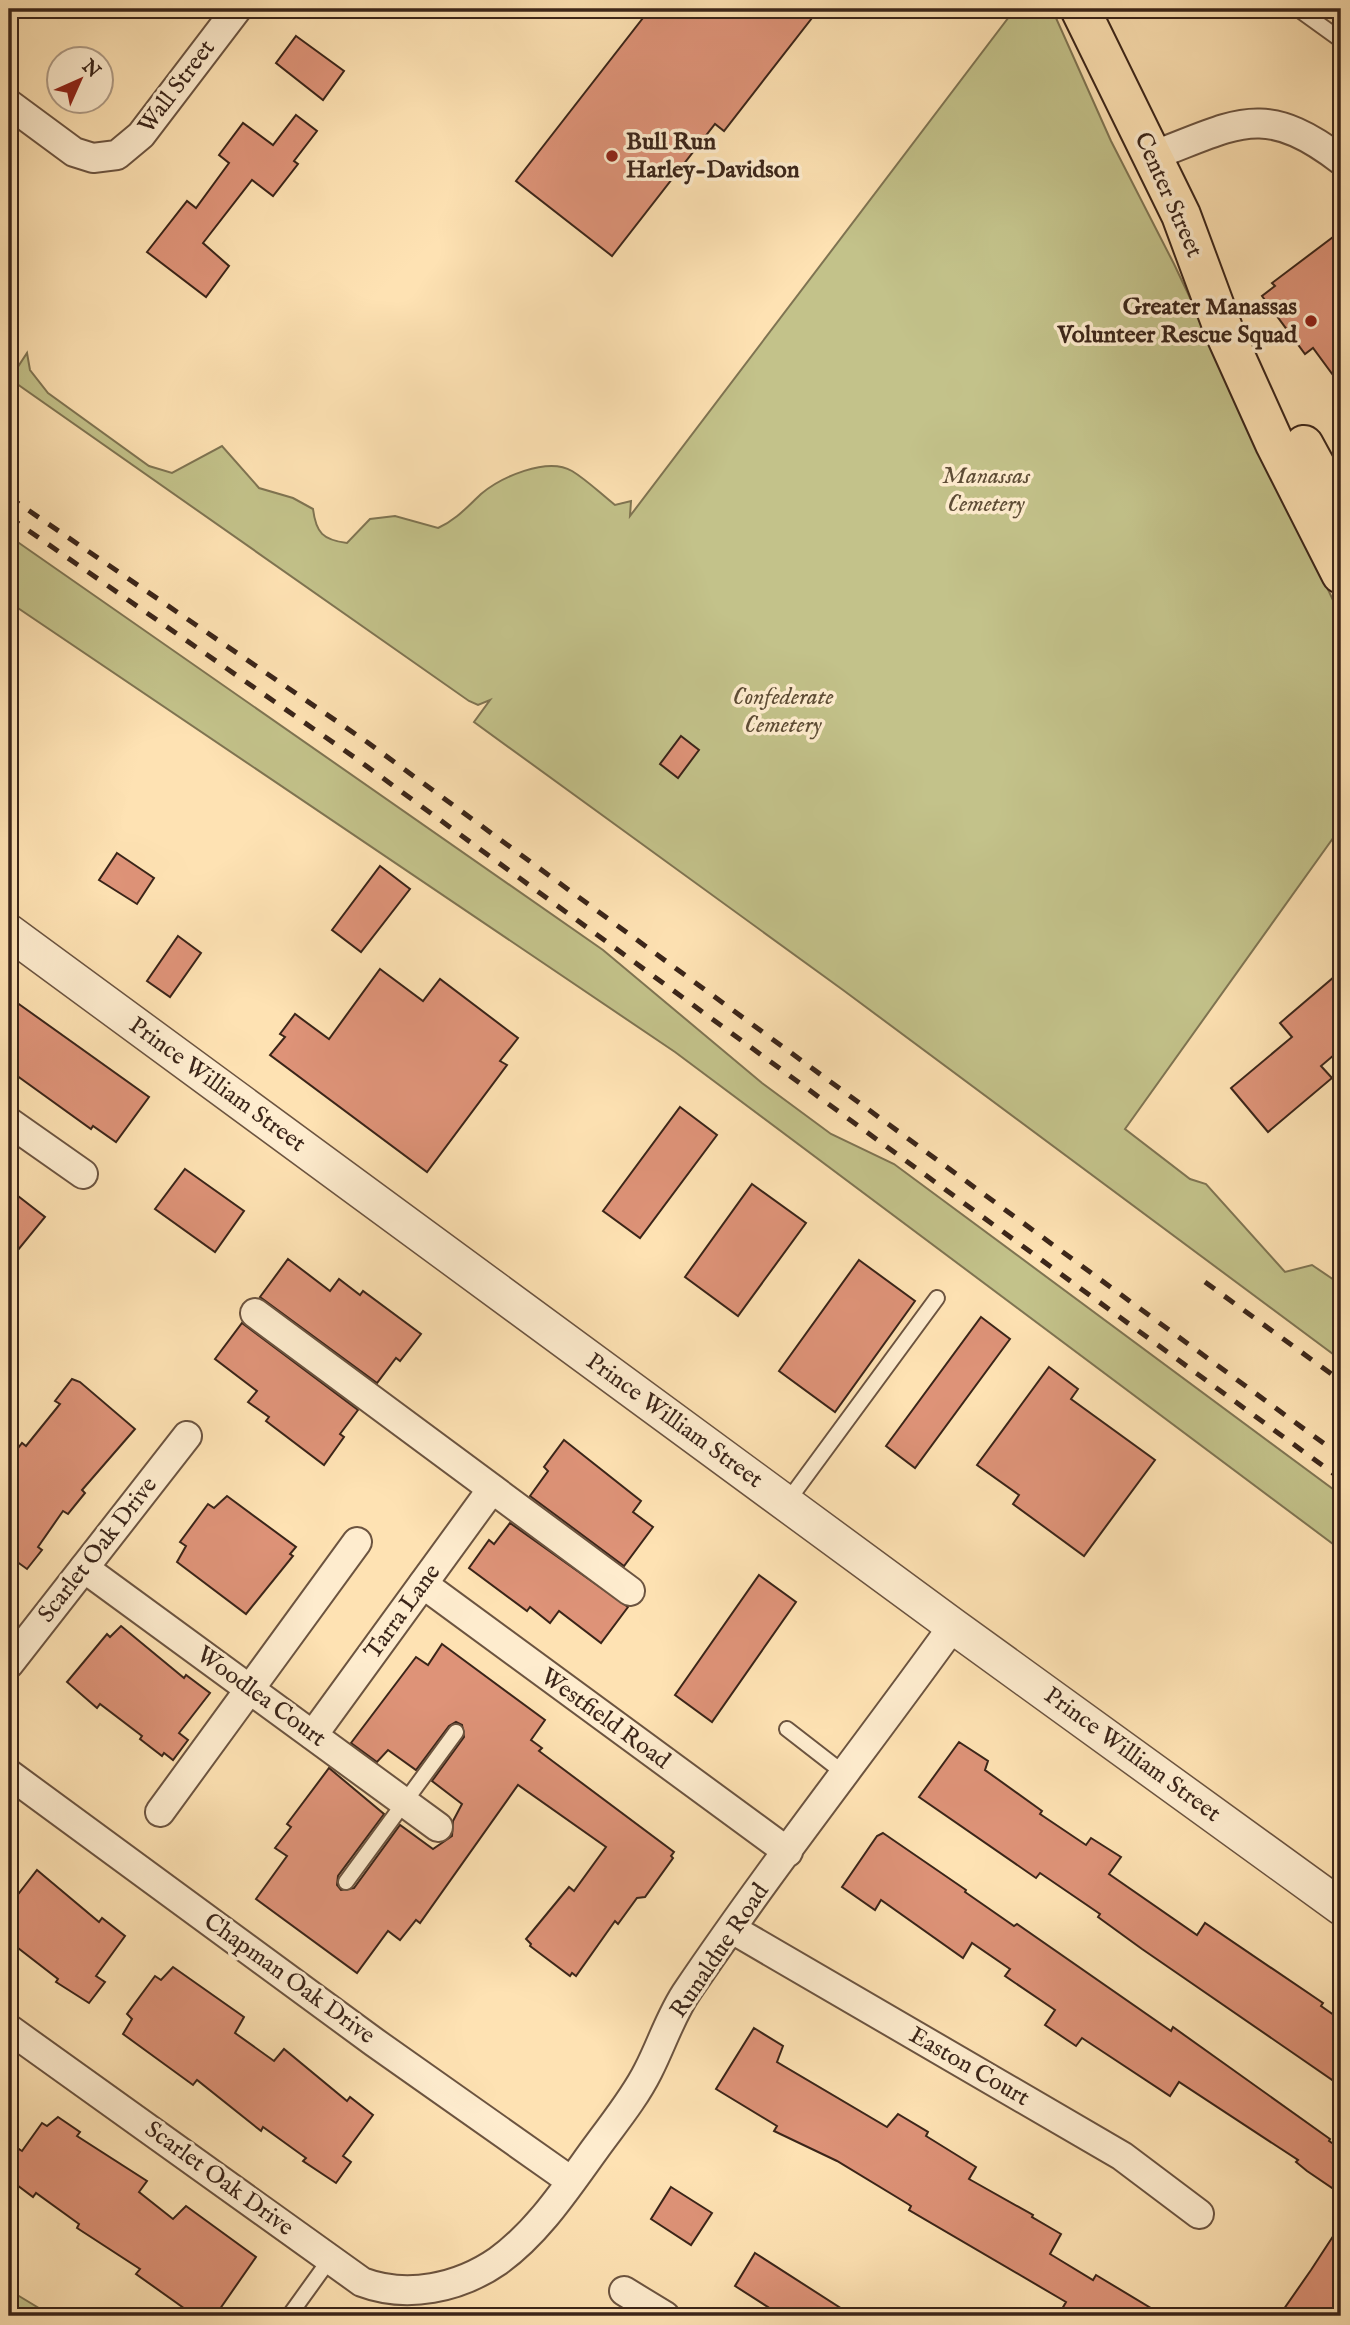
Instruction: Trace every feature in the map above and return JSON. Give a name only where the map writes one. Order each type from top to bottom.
[{"type":"highway","name":"Center Street","points":[[1080,9],[1181,215],[1224,331],[1264,419],[1341,574]]},
{"type":"highway","points":[[1181,215],[1341,513]]},
{"type":"street","name":"Wall Street","points":[[9,104],[74,152],[93,158],[110,157],[125,151],[141,135],[237,9]]},
{"type":"street","points":[[1153,156],[1231,127],[1266,122],[1283,125],[1304,135],[1341,160]]},
{"type":"street","name":"Prince William Street","points":[[9,932],[953,1626],[1341,1906]]},
{"type":"street","points":[[9,1122],[83,1174]]},
{"type":"street","points":[[255,1313],[630,1591]]},
{"type":"street","name":"Scarlet Oak Drive","points":[[9,1664],[187,1436]]},
{"type":"street","name":"Tarra Lane","points":[[313,1735],[492,1489]]},
{"type":"street","points":[[160,1812],[357,1542]]},
{"type":"street","name":"Woodlea Court","points":[[84,1568],[438,1827]]},
{"type":"street","name":"Westfield Road","points":[[423,1584],[788,1852]]},
{"type":"street","name":"Runaldue Road","points":[[444,2285],[476,2274],[497,2261],[528,2234],[571,2181],[629,2103],[647,2073],[686,1992],[953,1626]]},
{"type":"street","name":"Chapman Oak Drive","points":[[9,1774],[374,2042],[571,2181]]},
{"type":"street","name":"Easton Court","points":[[732,1929],[1122,2156],[1199,2214]]},
{"type":"street","name":"Scarlet Oak Drive","points":[[9,2029],[330,2259],[372,2286],[411,2291],[444,2285]]},
{"type":"street","points":[[624,2291],[665,2316]]},
{"type":"lane","points":[[1298,9],[1341,40]]},
{"type":"lane","points":[[786,1503],[937,1298]]},
{"type":"lane","points":[[787,1730],[845,1774]]},
{"type":"lane","points":[[346,1882],[456,1732]]},
{"type":"lane","points":[[289,2316],[330,2259]]},
{"type":"green space","name":"Manassas Cemetery","points":[[1015,9],[1052,9],[1111,141],[1174,264],[1341,617],[1341,827],[1125,1129],[1190,1179],[1206,1184],[1285,1272],[1312,1265],[1340,1284],[1341,1360],[843,990],[474,722],[490,700],[478,705],[469,701],[10,379],[27,353],[30,370],[48,393],[149,466],[172,473],[222,446],[259,488],[293,498],[313,509],[316,524],[322,534],[339,542],[347,543],[370,519],[395,516],[438,528],[456,517],[489,488],[537,467],[562,467],[572,471],[615,505],[631,501],[630,516]]},
{"type":"green space","points":[[9,536],[603,950],[762,1083],[831,1134],[894,1164],[1341,1495],[1341,1550],[675,1052],[9,602]]},
{"type":"green space","points":[[9,2290],[52,2316],[9,2316]]},
{"type":"building","name":"Bull Run Harley-Davidson","points":[[650,9],[819,9],[724,131],[715,124],[612,256],[516,181]]},
{"type":"building","points":[[296,36],[344,71],[323,100],[276,63]]},
{"type":"building","points":[[296,115],[317,131],[294,161],[298,164],[273,196],[252,180],[203,243],[229,266],[206,297],[147,252],[187,201],[196,208],[229,163],[219,155],[243,123],[273,145]]},
{"type":"building","name":"Greater Manassas Volunteer Rescue Squad","points":[[1341,231],[1341,386],[1313,348],[1305,354],[1262,296],[1275,286],[1272,283]]},
{"type":"building","points":[[681,736],[699,750],[678,778],[660,764]]},
{"type":"building","points":[[117,853],[154,878],[137,904],[99,880]]},
{"type":"building","points":[[380,866],[410,889],[361,952],[332,930]]},
{"type":"building","points":[[178,936],[201,953],[170,997],[147,981]]},
{"type":"building","points":[[380,969],[423,1001],[440,979],[518,1038],[500,1061],[507,1065],[427,1172],[270,1055],[285,1037],[280,1034],[295,1014],[329,1039]]},
{"type":"building","points":[[1341,971],[1341,1049],[1321,1066],[1332,1078],[1268,1132],[1231,1088],[1292,1037],[1280,1023]]},
{"type":"building","points":[[9,997],[149,1097],[116,1142],[93,1126],[91,1129],[9,1070]]},
{"type":"building","points":[[680,1107],[717,1135],[640,1238],[603,1211]]},
{"type":"building","points":[[185,1169],[244,1211],[215,1252],[155,1209]]},
{"type":"building","points":[[752,1184],[806,1223],[738,1316],[685,1277]]},
{"type":"building","points":[[9,1189],[45,1217],[9,1261]]},
{"type":"building","points":[[288,1259],[330,1291],[339,1279],[360,1295],[363,1291],[421,1334],[400,1361],[396,1358],[377,1383],[260,1297]]},
{"type":"building","points":[[859,1260],[915,1301],[835,1412],[779,1371]]},
{"type":"building","points":[[981,1317],[1010,1339],[915,1468],[886,1446]]},
{"type":"building","points":[[242,1323],[358,1410],[340,1434],[344,1437],[324,1465],[266,1421],[269,1417],[248,1402],[257,1391],[215,1359]]},
{"type":"building","points":[[1049,1367],[1078,1389],[1071,1399],[1155,1460],[1084,1556],[1013,1504],[1019,1495],[977,1465]]},
{"type":"building","points":[[72,1379],[80,1382],[135,1429],[82,1490],[85,1493],[68,1514],[63,1511],[38,1547],[42,1550],[27,1569],[9,1556],[9,1487],[17,1477],[9,1469],[9,1460],[22,1443],[26,1446],[60,1404],[55,1401]]},
{"type":"building","points":[[564,1440],[641,1501],[633,1512],[653,1527],[624,1566],[530,1496],[548,1471],[544,1467]]},
{"type":"building","points":[[227,1496],[296,1547],[290,1554],[293,1556],[246,1614],[177,1562],[186,1546],[180,1542],[208,1504],[214,1508]]},
{"type":"building","points":[[510,1523],[628,1607],[601,1643],[559,1611],[550,1623],[530,1607],[527,1611],[469,1568],[489,1540],[494,1544]]},
{"type":"building","points":[[759,1575],[796,1602],[712,1722],[675,1695]]},
{"type":"building","points":[[121,1626],[184,1678],[186,1675],[210,1693],[179,1733],[188,1740],[173,1760],[164,1753],[162,1756],[140,1739],[142,1736],[100,1704],[97,1708],[67,1682],[107,1634],[110,1637]]},
{"type":"building","points":[[442,1644],[545,1720],[531,1740],[542,1748],[539,1751],[674,1852],[671,1856],[673,1858],[645,1897],[637,1898],[618,1924],[615,1921],[576,1976],[572,1973],[570,1976],[530,1946],[526,1939],[569,1887],[574,1891],[606,1847],[518,1785],[420,1923],[416,1920],[400,1940],[388,1931],[357,1973],[256,1899],[287,1856],[275,1848],[291,1827],[287,1824],[329,1768],[384,1814],[338,1876],[337,1885],[341,1890],[354,1888],[400,1825],[433,1849],[452,1836],[453,1821],[462,1804],[432,1781],[464,1737],[462,1725],[456,1722],[449,1726],[416,1770],[388,1750],[377,1762],[351,1743],[416,1657],[428,1665]]},
{"type":"building","points":[[959,1742],[988,1761],[985,1770],[1042,1811],[1040,1814],[1086,1845],[1091,1838],[1121,1857],[1109,1874],[1197,1935],[1205,1923],[1323,2003],[1321,2006],[1341,2020],[1341,2086],[1142,1949],[1098,1917],[1100,1914],[1040,1873],[1036,1878],[919,1797]]},
{"type":"building","points":[[883,1833],[1014,1926],[1017,1924],[1171,2031],[1173,2027],[1330,2139],[1329,2141],[1341,2149],[1341,2194],[1307,2171],[1296,2162],[1298,2160],[1179,2082],[1170,2096],[1082,2038],[1076,2046],[1045,2025],[1055,2010],[1005,1976],[1010,1969],[972,1943],[963,1958],[881,1900],[875,1910],[842,1887],[877,1836]]},
{"type":"building","points":[[37,1870],[99,1922],[102,1918],[125,1936],[96,1976],[105,1982],[89,2003],[56,1982],[58,1979],[9,1941],[9,1906]]},
{"type":"building","points":[[173,1967],[244,2017],[235,2033],[274,2061],[284,2049],[347,2101],[350,2097],[373,2115],[343,2156],[351,2162],[336,2183],[303,2161],[306,2158],[263,2127],[261,2131],[197,2080],[193,2085],[123,2034],[132,2019],[127,2014],[155,1976],[161,1980]]},
{"type":"building","points":[[754,2028],[783,2046],[777,2062],[887,2127],[898,2114],[928,2132],[926,2136],[976,2167],[969,2179],[1061,2234],[1050,2254],[1093,2280],[1096,2275],[1164,2316],[1058,2316],[1066,2302],[909,2210],[911,2206],[837,2161],[774,2131],[777,2126],[716,2089]]},
{"type":"building","points":[[58,2117],[80,2132],[77,2136],[147,2181],[139,2192],[173,2219],[186,2206],[256,2257],[215,2316],[195,2316],[136,2274],[140,2269],[77,2228],[79,2224],[36,2193],[33,2197],[9,2179],[9,2163],[19,2149],[22,2151],[42,2123],[47,2126]]},
{"type":"building","points":[[671,2187],[712,2213],[691,2245],[651,2219]]},
{"type":"building","points":[[1341,2224],[1341,2316],[1279,2316],[1311,2270]]},
{"type":"building","points":[[755,2253],[853,2316],[782,2316],[735,2286]]},
{"type":"railway","points":[[9,497],[367,742],[1341,1456]]},
{"type":"railway","points":[[9,517],[354,757],[1341,1479]]},
{"type":"railway","points":[[1205,1282],[1341,1381]]},
{"type":"place","name":"Bull Run Harley-Davidson","points":[[612,156]]},
{"type":"place","name":"Greater Manassas Volunteer Rescue Squad","points":[[1311,321]]},
{"type":"park label","name":"Confederate Cemetery","points":[[783,711]]}]
